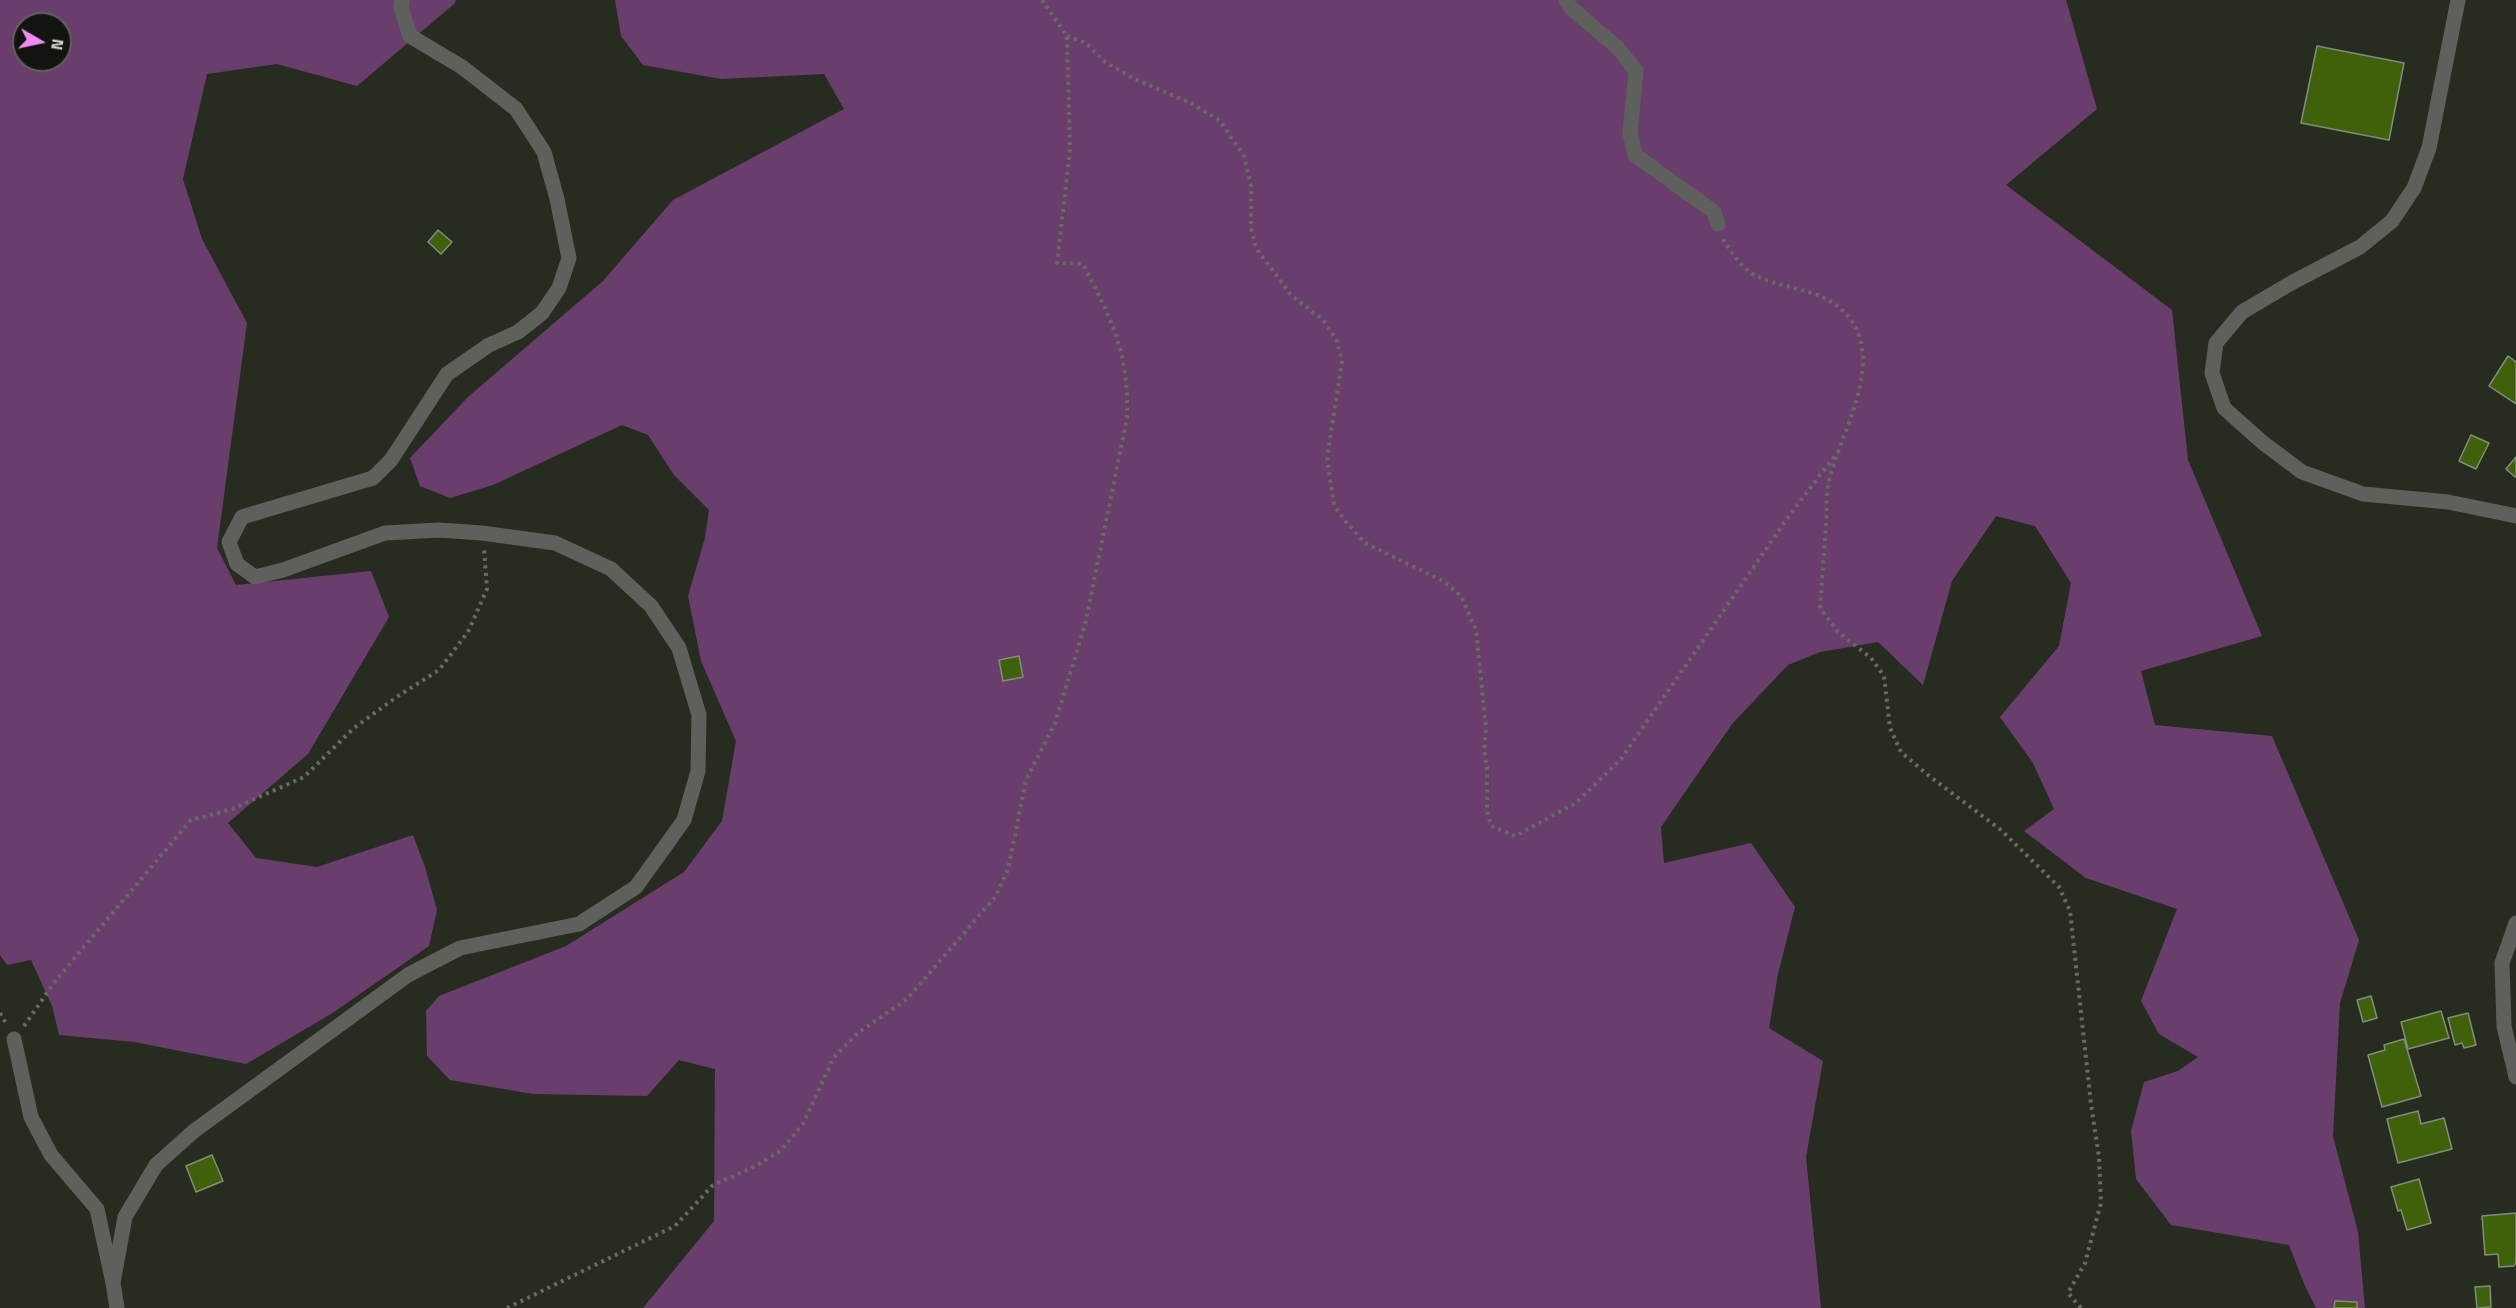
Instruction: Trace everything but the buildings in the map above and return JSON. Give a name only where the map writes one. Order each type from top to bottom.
[{"type":"street","points":[[113,1283],[125,1217],[156,1165],[194,1131],[408,975],[460,948],[579,924],[636,887],[684,820],[698,771],[699,715],[679,648],[651,606],[610,569],[555,543],[482,533],[439,530],[385,532],[283,570],[255,577],[237,564],[229,542],[242,517],[373,478],[391,460],[447,374],[489,345],[518,332],[542,313],[559,288],[569,258],[557,199],[544,152],[516,109],[462,67],[410,36],[401,7],[402,0]]},
{"type":"street","points":[[1566,0],[1571,8],[1618,48],[1636,72],[1630,133],[1635,156],[1714,212],[1718,224]]},
{"type":"street","points":[[2458,0],[2429,148],[2414,189],[2392,220],[2360,247],[2242,312],[2216,343],[2212,373],[2224,408],[2262,442],[2302,472],[2363,494],[2448,502],[2516,516]]},
{"type":"street","points":[[2516,924],[2502,963],[2504,1026],[2516,1077]]},
{"type":"street","points":[[14,1039],[31,1117],[51,1155],[97,1209],[117,1308]]},
{"type":"path","points":[[507,1308],[675,1226],[713,1185],[756,1166],[780,1151],[803,1124],[834,1057],[859,1032],[907,999],[996,896],[1008,869],[1026,780],[1055,723],[1085,625],[1127,418],[1128,388],[1124,356],[1111,320],[1083,264],[1057,263],[1070,150],[1066,36],[1042,0]]},
{"type":"path","points":[[1066,36],[1086,43],[1105,62],[1137,80],[1191,104],[1220,121],[1244,156],[1251,186],[1251,226],[1256,248],[1291,295],[1323,320],[1336,341],[1342,362],[1327,458],[1334,505],[1365,543],[1443,581],[1461,596],[1476,630],[1486,728],[1484,750],[1487,767],[1487,811],[1491,826],[1515,836],[1576,803],[1620,759],[1791,513],[1841,448]]},
{"type":"path","points":[[1718,224],[1723,239],[1738,262],[1756,275],[1812,292],[1832,302],[1848,316],[1858,334],[1863,360],[1856,406],[1828,484],[1820,608],[1838,632],[1871,658],[1884,676],[1890,728],[1901,752],[1929,777],[2001,830],[2059,888],[2070,911],[2099,1157],[2101,1203],[2085,1263],[2068,1293],[2081,1308]]},
{"type":"path","points":[[14,1039],[56,980],[191,820],[232,809],[304,777],[354,728],[439,670],[468,632],[487,589],[482,533]]},
{"type":"shaded area","points":[[0,0],[456,0],[357,86],[277,64],[207,74],[183,179],[202,239],[247,323],[217,548],[236,585],[371,571],[389,617],[308,754],[228,823],[256,858],[317,867],[413,835],[437,910],[429,946],[331,1014],[246,1064],[135,1042],[59,1035],[52,1006],[31,960],[7,965],[0,955]]},
{"type":"shaded area","points":[[615,0],[2066,0],[2097,109],[2006,185],[2172,310],[2188,460],[2262,636],[2141,671],[2155,725],[2272,736],[2359,940],[2340,1003],[2333,1136],[2358,1232],[2365,1308],[2316,1308],[2289,1245],[2171,1225],[2136,1179],[2131,1131],[2144,1082],[2178,1071],[2198,1057],[2159,1034],[2141,1001],[2177,909],[2086,878],[2024,831],[2054,809],[2033,763],[2000,717],[2059,646],[2071,583],[2035,526],[1996,516],[1952,581],[1923,685],[1878,642],[1820,652],[1788,665],[1732,724],[1661,827],[1664,863],[1751,843],[1795,907],[1778,974],[1769,1028],[1823,1061],[1806,1157],[1821,1308],[643,1308],[714,1221],[715,1069],[679,1060],[647,1096],[533,1094],[450,1080],[427,1056],[426,1011],[439,996],[566,946],[684,872],[722,821],[736,741],[701,661],[688,596],[705,538],[709,510],[674,475],[648,435],[622,425],[493,485],[450,498],[420,486],[410,458],[468,397],[603,281],[673,200],[844,109],[824,74],[721,79],[643,65],[621,36]]}]
